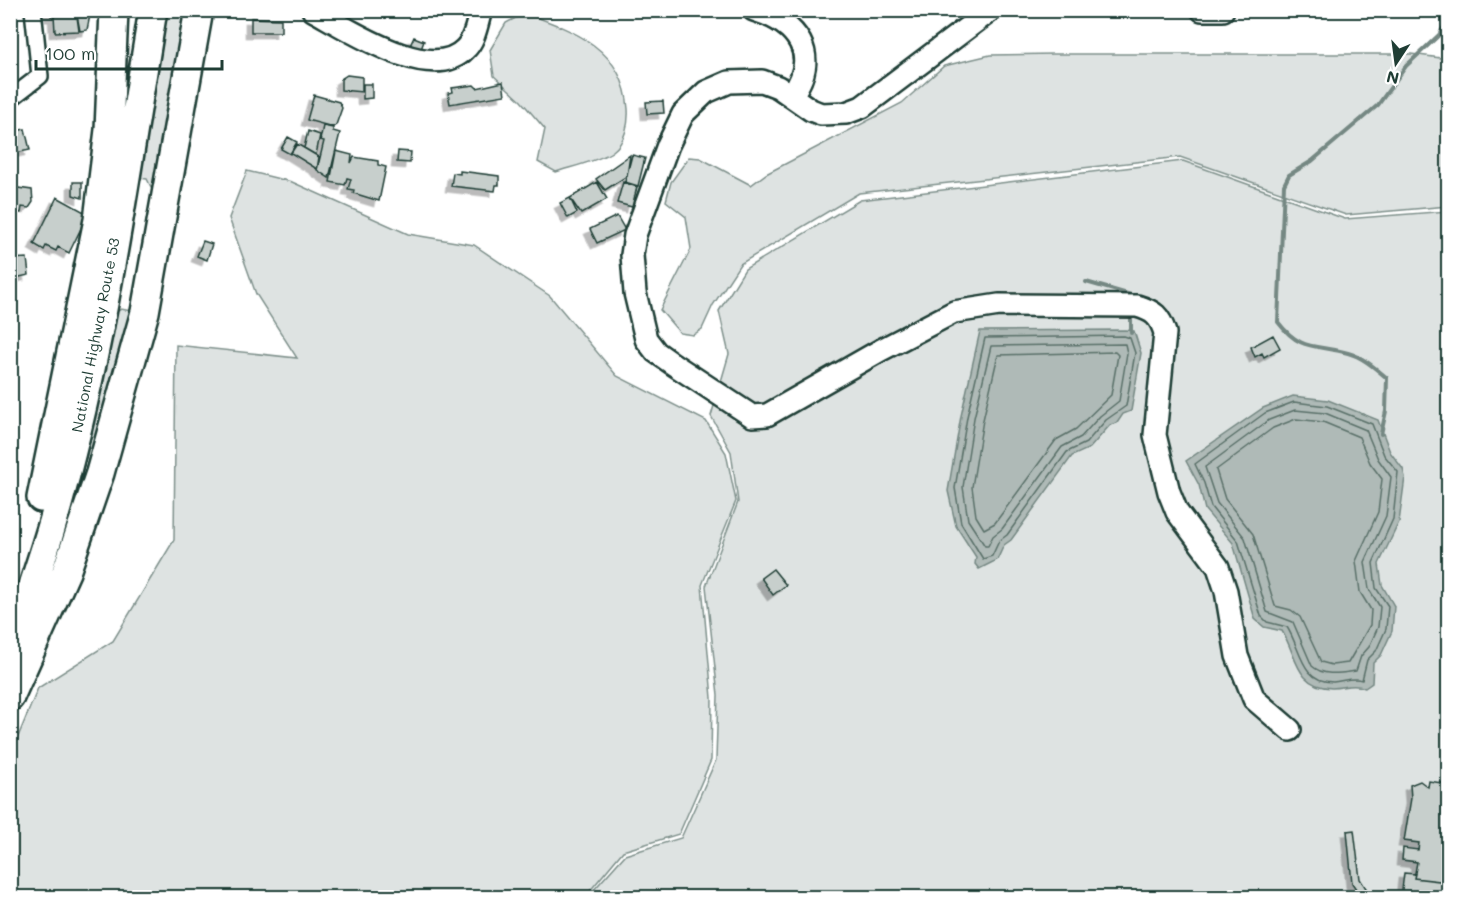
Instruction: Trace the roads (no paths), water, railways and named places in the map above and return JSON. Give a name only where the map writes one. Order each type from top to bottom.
[{"type":"highway","points":[[114,10],[121,133]]},
{"type":"highway","points":[[10,613],[92,303],[98,220],[153,10]]},
{"type":"highway","points":[[10,697],[66,572],[99,473],[145,312],[199,10]]},
{"type":"highway","name":"National Highway Route 53","points":[[10,653],[60,497],[92,303]]},
{"type":"street","points":[[10,99],[40,76],[33,10]]},
{"type":"street","points":[[313,10],[400,54],[431,62],[455,57],[467,47],[481,10]]},
{"type":"street","points":[[754,10],[772,16],[793,30],[803,47],[805,63],[802,82],[792,95]]},
{"type":"street","points":[[992,10],[862,107],[846,113],[821,114],[811,110],[792,95],[762,81],[729,82],[706,92],[684,114],[668,145],[635,235],[632,255],[635,293],[646,339],[656,352],[752,416],[766,415],[954,312],[999,305],[1137,306],[1154,311],[1162,321],[1165,333],[1155,435],[1169,492],[1177,512],[1218,567],[1226,591],[1237,656],[1254,699],[1290,730]]},
{"type":"street","points":[[1202,10],[1223,10]]},
{"type":"water","points":[[980,331],[1134,331],[1141,353],[1131,411],[1123,414],[1117,423],[1110,425],[1090,448],[1072,456],[1011,540],[1004,545],[997,560],[979,569],[975,564],[976,557],[956,526],[948,491],[961,416]]},
{"type":"water","points":[[1293,396],[1328,400],[1378,420],[1390,452],[1403,469],[1405,477],[1399,522],[1379,564],[1382,585],[1394,606],[1392,631],[1381,655],[1373,663],[1372,683],[1365,688],[1352,686],[1332,688],[1311,682],[1299,668],[1282,631],[1264,627],[1255,619],[1233,543],[1205,510],[1199,485],[1186,461],[1263,408]]},
{"type":"waterway","points":[[1381,434],[1386,411],[1387,378],[1359,357],[1302,343],[1286,332],[1278,322],[1284,185],[1289,175],[1312,161],[1378,105],[1406,66],[1439,35],[1448,20]]},
{"type":"waterway","points":[[1086,282],[1131,295],[1131,297]]},
{"type":"waterway","points":[[1131,314],[1131,333]]}]
